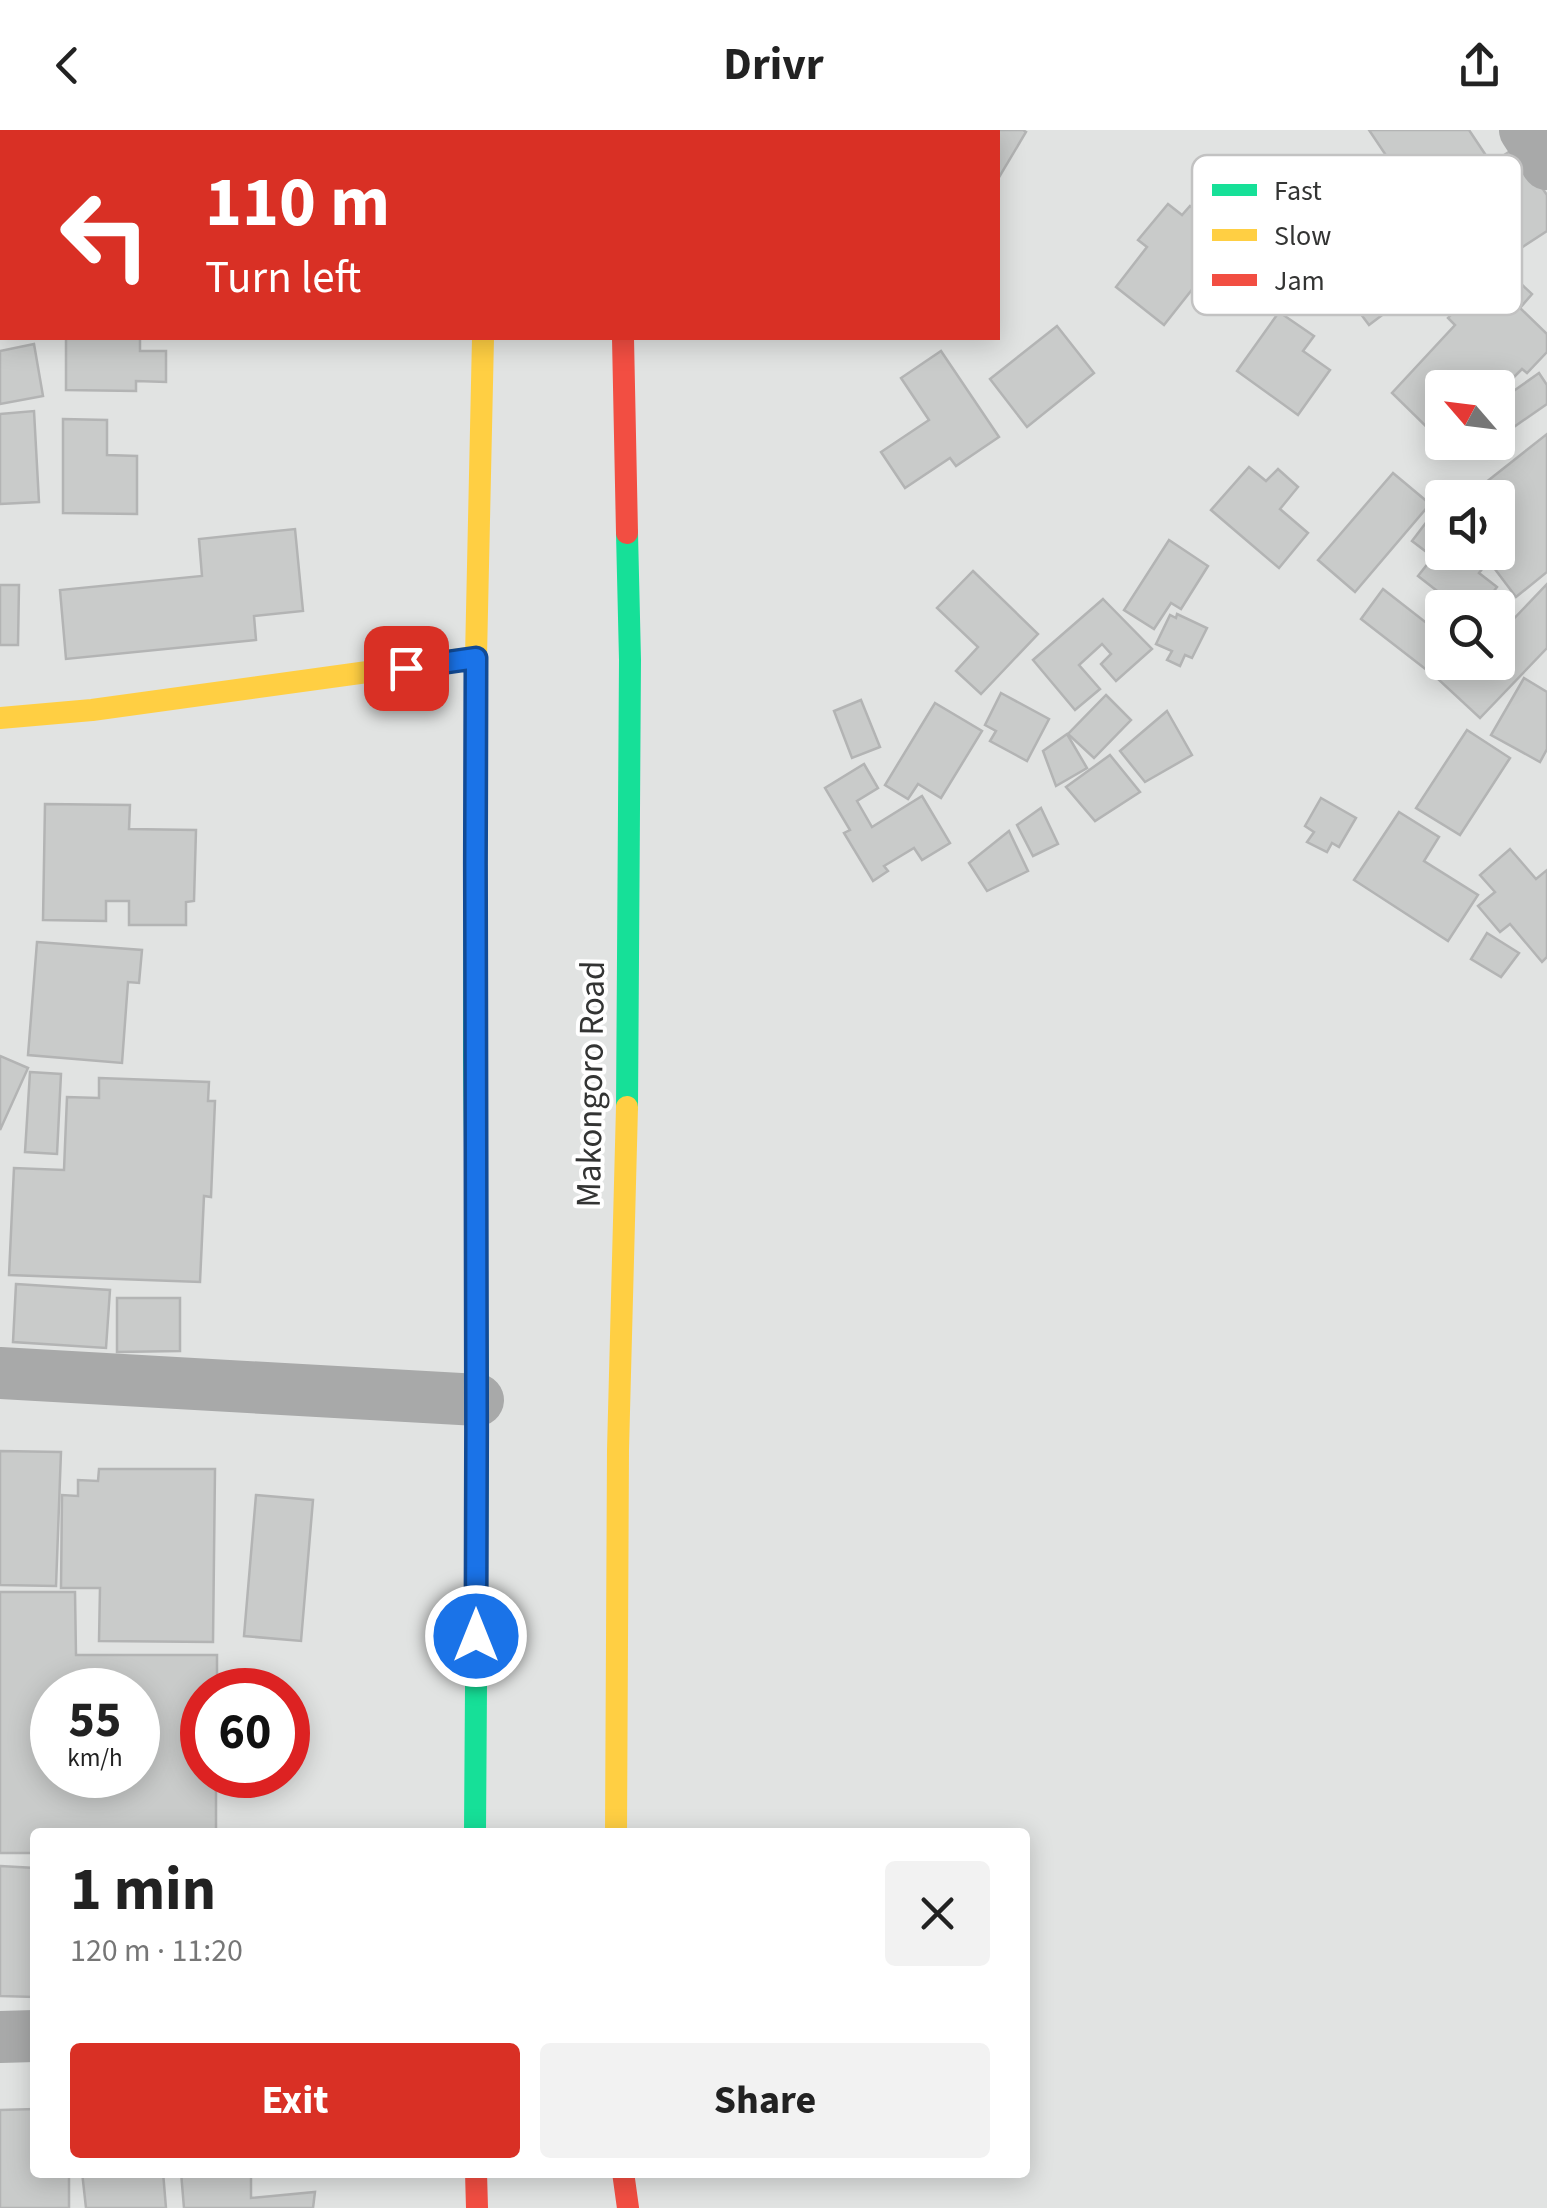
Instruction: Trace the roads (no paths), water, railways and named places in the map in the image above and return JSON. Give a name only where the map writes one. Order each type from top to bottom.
[{"type":"main road","points":[[474,1828],[478,1400],[474,1075],[476,658],[483,340]]},
{"type":"main road","name":"Makongoro Road","points":[[616,1828],[618,1450],[630,796],[623,340]]},
{"type":"main road","points":[[0,718],[92,710],[476,658]]},
{"type":"main road","points":[[476,2178],[477,2208]]},
{"type":"main road","points":[[624,2178],[628,2208]]},
{"type":"street","points":[[1525,130],[1547,164]]},
{"type":"street","points":[[0,1373],[478,1400]]},
{"type":"street","points":[[0,2037],[30,2036]]}]
